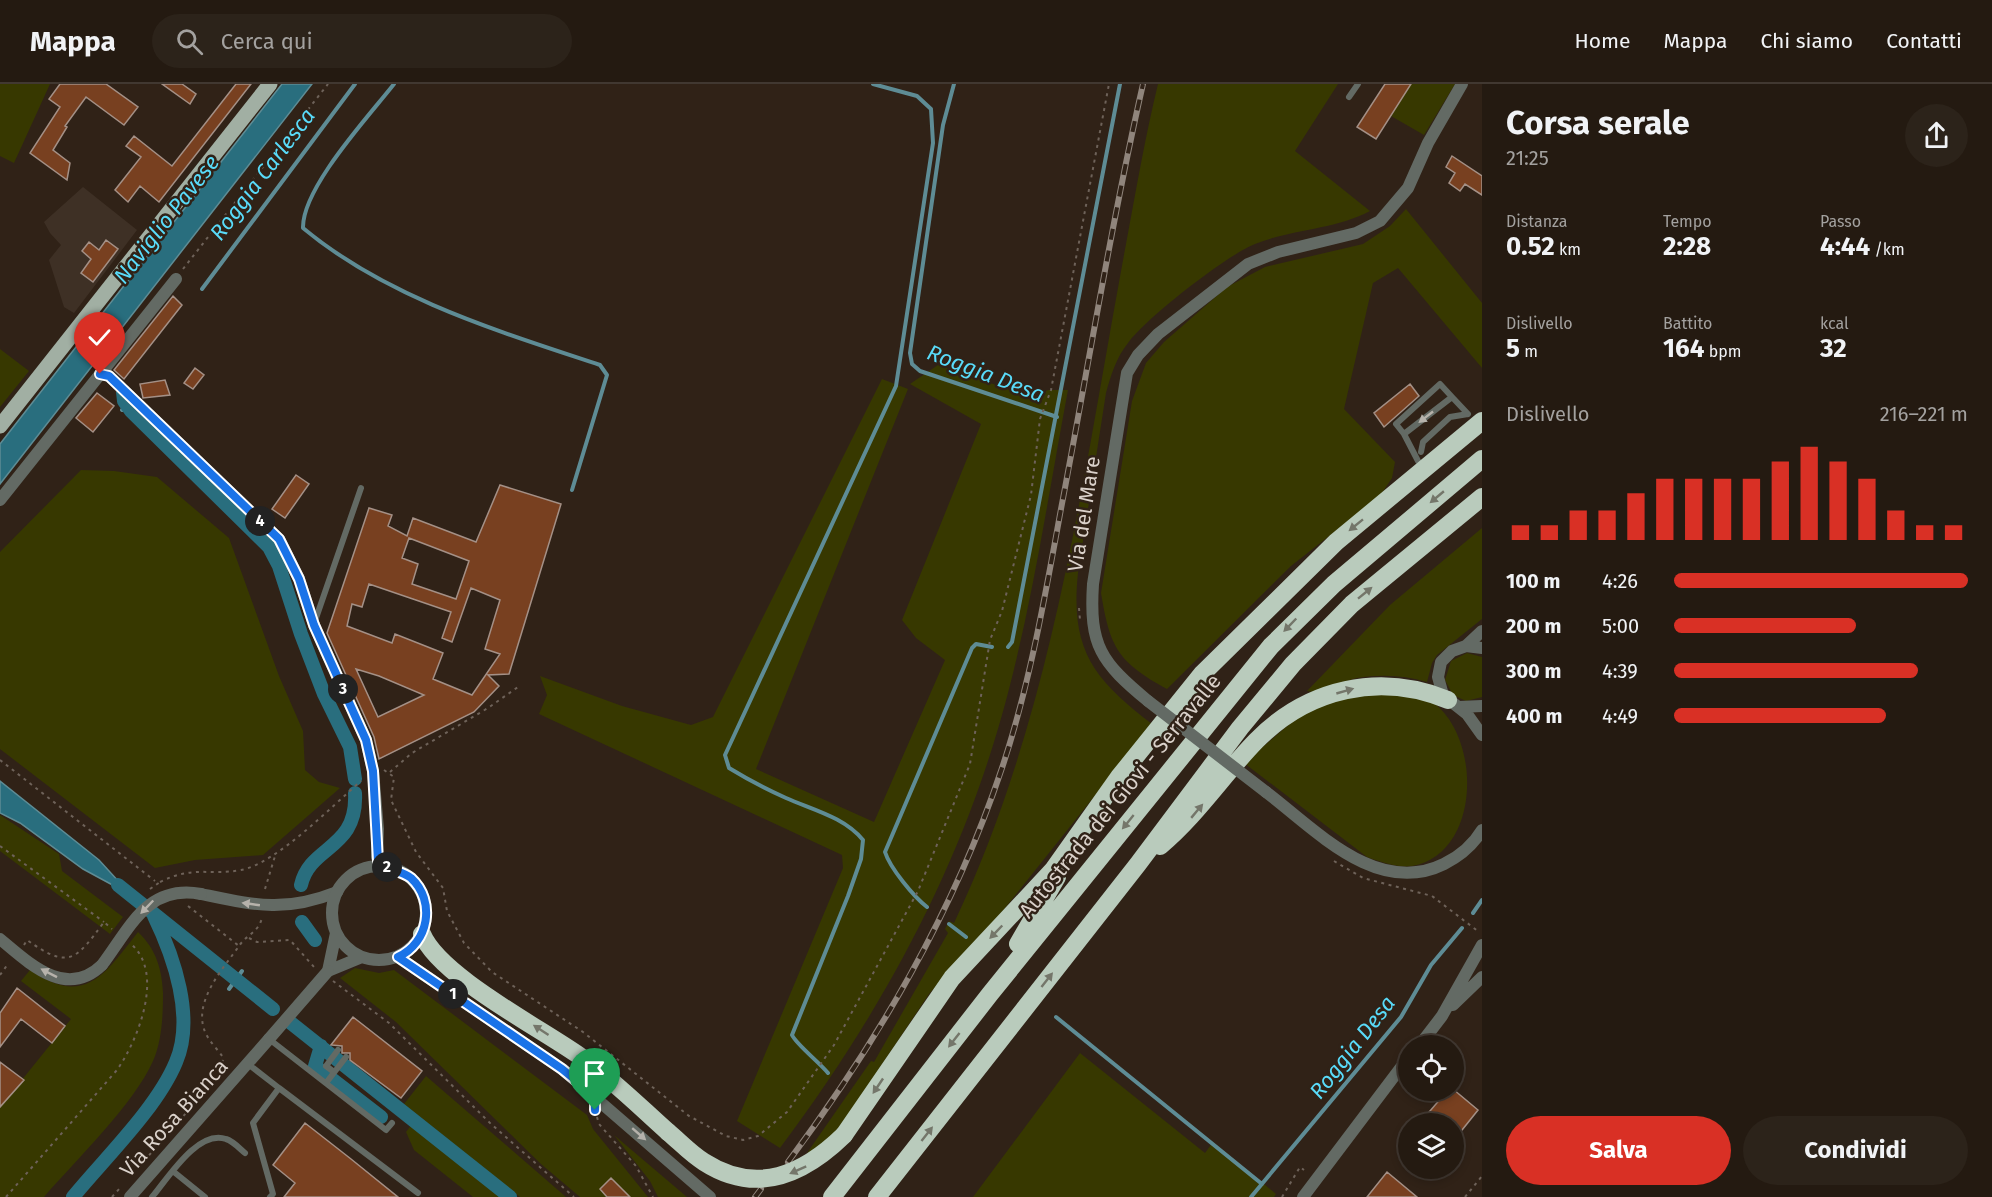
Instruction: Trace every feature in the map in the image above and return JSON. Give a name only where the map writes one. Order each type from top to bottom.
[{"type":"highway","points":[[422,934],[431,950],[457,973],[582,1058],[704,1162],[728,1173],[757,1178],[798,1171],[822,1157],[844,1135],[952,978],[1053,870],[1119,777],[1202,674],[1336,542],[1388,499],[1477,416]]},
{"type":"highway","points":[[1388,499],[1419,456]]},
{"type":"highway","name":"Autostrada dei Giovi - Serravalle","points":[[832,1197],[990,994],[1271,646],[1334,584],[1482,459]]},
{"type":"highway","points":[[878,1197],[1138,864],[1239,728],[1321,634],[1352,604],[1482,497]]},
{"type":"highway","points":[[1138,864],[1186,824],[1256,741],[1282,720],[1308,704],[1365,686],[1390,685],[1425,691],[1453,703]]},
{"type":"highway","points":[[990,994],[1088,823]]},
{"type":"highway","points":[[883,1197],[891,1180]]},
{"type":"main road","points":[[0,426],[270,84]]},
{"type":"street","name":"Via del Mare","points":[[1462,84],[1428,142],[1407,188],[1380,221],[1356,233],[1259,258],[1230,276],[1158,334],[1137,355],[1127,373],[1093,584],[1091,613],[1095,637],[1108,664],[1122,679],[1355,859],[1394,872],[1417,872],[1439,866],[1460,854],[1482,830]]},
{"type":"street","points":[[0,500],[66,414],[102,374],[176,279]]},
{"type":"street","points":[[102,374],[109,376],[150,412],[279,539],[299,579],[314,625],[366,740],[373,771],[378,829],[377,854],[383,866]]},
{"type":"street","points":[[1482,631],[1466,646],[1449,653],[1439,669],[1440,688],[1467,714],[1482,735]]},
{"type":"street","points":[[1466,646],[1482,648]]},
{"type":"street","points":[[1453,703],[1468,708],[1482,706]]},
{"type":"street","points":[[330,976],[336,933],[332,912],[337,892],[344,882],[357,872],[383,866],[403,872],[420,888],[427,911],[422,934],[412,948],[398,957],[380,961],[362,957],[348,949],[336,933]]},
{"type":"street","points":[[0,939],[55,977],[69,980],[81,979],[92,974],[102,965],[154,900],[173,892],[279,906],[303,904],[337,892]]},
{"type":"street","points":[[1427,1035],[1442,1016],[1482,945]]},
{"type":"street","points":[[330,976],[345,962],[362,957]]},
{"type":"street","points":[[398,957],[562,1069],[710,1197]]},
{"type":"street","name":"Via Rosa Bianca","points":[[130,1197],[269,1039],[330,976]]},
{"type":"street","points":[[1442,1016],[1482,977]]},
{"type":"street","points":[[1307,1195],[1398,1072]]},
{"type":"lane","points":[[1349,97],[1358,84]]},
{"type":"lane","points":[[1419,456],[1396,424],[1440,384],[1452,397],[1477,416]]},
{"type":"lane","points":[[1404,434],[1452,397]]},
{"type":"lane","points":[[1419,456],[1423,442],[1450,417],[1477,416]]},
{"type":"lane","points":[[314,625],[360,488]]},
{"type":"lane","points":[[269,1039],[386,1130],[392,1123]]},
{"type":"lane","points":[[334,1072],[326,1066],[338,1050]]},
{"type":"lane","points":[[326,1083],[346,1057]]},
{"type":"lane","points":[[248,1064],[418,1193]]},
{"type":"lane","points":[[270,1197],[273,1194],[253,1123],[279,1088]]},
{"type":"lane","points":[[152,1197],[199,1143],[211,1138],[228,1139],[245,1153]]},
{"type":"lane","points":[[174,1172],[205,1197]]},
{"type":"path","points":[[176,279],[328,84]]},
{"type":"path","points":[[390,772],[394,777],[391,800],[416,852],[443,888],[447,911],[464,943],[492,972],[583,1032],[688,1116],[726,1136],[742,1140],[753,1139],[787,1112],[824,1060],[917,892],[970,764],[990,640],[1002,611],[1030,495],[1041,417],[1051,390],[1109,84]]},
{"type":"path","points":[[1079,606],[1080,623]]},
{"type":"path","points":[[160,882],[188,872],[239,871],[275,856],[373,771],[390,772],[412,753],[488,708],[518,687]]},
{"type":"path","points":[[0,760],[155,881]]},
{"type":"path","points":[[0,846],[112,929]]},
{"type":"path","points":[[265,889],[275,856]]},
{"type":"path","points":[[181,900],[239,946]]},
{"type":"path","points":[[143,1161],[224,1066],[224,1057],[206,1035],[203,1023],[208,993],[239,946],[257,930],[262,918]]},
{"type":"path","points":[[24,946],[27,940],[51,956],[71,957],[84,948],[104,922]]},
{"type":"path","points":[[249,938],[257,942],[290,940],[315,967]]},
{"type":"path","points":[[6,1197],[131,1050],[140,1029],[146,970],[142,955],[129,942]]},
{"type":"path","points":[[0,975],[8,964]]},
{"type":"path","points":[[330,976],[389,1023],[491,1124],[574,1197]]},
{"type":"path","points":[[595,1096],[598,1124],[636,1166],[653,1197]]},
{"type":"path","points":[[1282,1197],[1300,1167],[1304,1170]]},
{"type":"path","points":[[1465,1197],[1482,1176]]},
{"type":"path","points":[[112,1197],[120,1188]]},
{"type":"shaded area","points":[[0,84],[50,84],[14,163],[0,156]]},
{"type":"shaded area","points":[[1158,84],[1338,84],[1295,151],[1370,211],[1328,226],[1269,239],[1242,250],[1169,304],[1137,332],[1120,355],[1106,393],[1076,599],[1082,642],[1090,660],[1114,692],[1152,724],[993,923],[929,994],[836,1133],[821,1147],[807,1153],[871,1061],[874,1062],[948,933],[945,929],[949,921],[954,923],[989,842],[1017,759],[1062,590]]},
{"type":"shaded area","points":[[1411,84],[1455,84],[1424,135],[1391,116]]},
{"type":"shaded area","points":[[83,187],[137,230],[74,313],[64,307],[49,260],[61,245],[44,222]]},
{"type":"shaded area","points":[[1406,209],[1482,303],[1482,368],[1398,268],[1373,283],[1344,409],[1395,462],[1392,478],[1380,496],[1291,566],[1167,689],[1137,670],[1119,652],[1108,627],[1101,593],[1132,401],[1146,363],[1164,342],[1227,287],[1265,267],[1363,244],[1390,226]]},
{"type":"shaded area","points":[[0,349],[29,371],[0,407]]},
{"type":"shaded area","points":[[938,365],[1031,397],[1048,390],[1068,390],[1033,580],[1008,693],[990,755],[944,875],[886,988],[818,1095],[780,1148],[737,1121],[843,868],[842,855],[539,714],[547,695],[540,676],[622,706],[691,725],[713,717],[882,379],[908,389],[756,769],[874,822],[945,660],[916,638],[902,620],[981,424],[910,384]]},
{"type":"shaded area","points":[[81,470],[114,471],[157,477],[229,538],[279,676],[303,731],[305,770],[319,782],[340,788],[263,855],[195,860],[155,868],[0,749],[0,552]]},
{"type":"shaded area","points":[[1482,528],[1482,619],[1437,655],[1432,663],[1427,682],[1401,677],[1374,676],[1357,678],[1318,691],[1307,691],[1390,605]]},
{"type":"shaded area","points":[[1467,653],[1482,657],[1482,697],[1466,701],[1453,695],[1445,680],[1451,661]]},
{"type":"shaded area","points":[[1382,691],[1431,701],[1448,717],[1459,739],[1466,765],[1467,792],[1462,817],[1452,840],[1435,857],[1412,866],[1383,863],[1367,857],[1244,763],[1301,714],[1333,700]]},
{"type":"shaded area","points":[[0,815],[59,854],[62,871],[123,917],[110,934],[0,851]]},
{"type":"shaded area","points":[[138,932],[154,952],[162,984],[161,1028],[153,1061],[119,1113],[44,1197],[0,1197],[0,1107],[71,1019],[21,981],[30,970],[49,981],[65,986],[80,986],[92,981],[115,961]]},
{"type":"shaded area","points":[[355,968],[379,973],[394,970],[587,1115],[593,1129],[648,1197],[580,1197],[541,1164],[396,1022],[340,978]]},
{"type":"shaded area","points":[[1080,1053],[1205,1153],[1213,1142],[1276,1194],[1274,1197],[973,1197]]},
{"type":"shaded area","points":[[426,1076],[566,1197],[520,1197],[404,1104]]},
{"type":"shaded area","points":[[412,1124],[504,1197],[473,1197],[414,1150],[406,1132]]},
{"type":"shaded area","points":[[614,1135],[687,1197],[658,1197],[650,1181]]},
{"type":"water","points":[[282,84],[312,84],[0,484],[0,444]]},
{"type":"water","points":[[0,781],[99,860],[131,895],[83,869],[20,823],[0,813]]},
{"type":"building","points":[[60,84],[106,84],[138,107],[124,125],[86,97],[65,126],[67,127],[53,150],[70,163],[67,180],[30,153],[60,107],[49,99]]},
{"type":"building","points":[[162,84],[182,84],[196,94],[190,104]]},
{"type":"building","points":[[236,84],[251,84],[159,202],[140,186],[128,202],[115,190],[141,157],[126,146],[134,136],[172,166]]},
{"type":"building","points":[[1385,84],[1411,84],[1376,139],[1357,127]]},
{"type":"building","points":[[1452,156],[1482,176],[1482,195],[1465,184],[1460,191],[1449,183],[1455,173],[1446,167]]},
{"type":"building","points":[[106,240],[118,249],[93,282],[81,273],[91,259],[82,251],[89,242],[99,250]]},
{"type":"building","points":[[173,296],[182,305],[124,379],[114,370]]},
{"type":"building","points":[[195,368],[204,375],[193,389],[184,383]]},
{"type":"building","points":[[165,380],[170,395],[143,398],[140,384]]},
{"type":"building","points":[[1410,384],[1419,396],[1384,427],[1374,413]]},
{"type":"building","points":[[97,393],[114,406],[93,432],[76,418]]},
{"type":"building","points":[[296,475],[309,484],[285,518],[272,509]]},
{"type":"building","points":[[500,485],[561,504],[509,674],[488,675],[499,686],[474,712],[379,759],[374,737],[327,633],[369,508],[392,515],[388,526],[407,536],[413,518],[476,542]],"holes":[[[409,538],[469,561],[456,599],[412,584],[418,564],[402,558]],[[369,584],[451,612],[442,638],[452,642],[471,588],[500,600],[485,649],[500,654],[472,695],[433,679],[443,653],[395,634],[392,643],[347,626],[352,604],[362,607]],[[356,669],[424,695],[378,717]]]},
{"type":"building","points":[[17,988],[65,1026],[52,1043],[21,1019],[0,1047],[0,1013]]},
{"type":"building","points":[[353,1017],[422,1071],[401,1098],[350,1060],[350,1053],[342,1053],[342,1046],[331,1045]]},
{"type":"building","points":[[0,1062],[24,1080],[0,1107]]},
{"type":"building","points":[[1464,1098],[1478,1110],[1464,1128],[1464,1113],[1428,1113],[1439,1101],[1464,1101]]},
{"type":"building","points":[[305,1123],[398,1197],[284,1197],[295,1183],[273,1165]]},
{"type":"building","points":[[1387,1172],[1417,1197],[1367,1197]]},
{"type":"building","points":[[611,1178],[630,1197],[607,1197],[600,1189]]},
{"type":"waterway","name":"Roggia Carlesca","points":[[202,289],[355,84]]},
{"type":"waterway","points":[[394,84],[325,173],[313,193],[303,228],[336,253],[407,293],[483,325],[600,365],[607,375],[572,490]]},
{"type":"waterway","points":[[828,1073],[792,1035],[848,896],[861,859],[863,840],[847,825],[779,795],[729,768],[725,755],[896,386],[933,143],[931,109],[917,96],[873,84]]},
{"type":"waterway","name":"Roggia Desa","points":[[954,84],[943,125],[910,353],[912,364],[920,371],[1057,417]]},
{"type":"waterway","points":[[1008,647],[1012,642],[1120,84]]},
{"type":"waterway","name":"Roggia Carlesca","points":[[123,392],[124,401],[131,411],[269,547],[279,566],[324,694],[350,747],[355,779]]},
{"type":"waterway","name":"Roggia Carlesca","points":[[122,410],[126,405]]},
{"type":"waterway","name":"Roggia Desa","points":[[927,907],[903,882],[885,852],[972,648],[976,644],[992,647]]},
{"type":"waterway","name":"Roggia Carlesca","points":[[301,885],[306,872],[314,862],[342,837],[349,826],[354,812],[355,793]]},
{"type":"waterway","points":[[118,885],[273,1009]]},
{"type":"waterway","name":"Roggia Desa","points":[[1473,913],[1482,900]]},
{"type":"waterway","points":[[73,1197],[156,1097],[176,1062],[181,1045],[183,1007],[180,988],[169,950],[154,916]]},
{"type":"waterway","name":"Roggia Carlesca","points":[[302,922],[315,940]]},
{"type":"waterway","name":"Roggia Desa","points":[[949,924],[966,937]]},
{"type":"waterway","name":"Roggia Desa","points":[[1251,1197],[1401,1017],[1431,965],[1462,928]]},
{"type":"waterway","points":[[229,989],[242,971]]},
{"type":"waterway","name":"Roggia Desa","points":[[1056,1017],[1262,1184]]},
{"type":"waterway","points":[[291,1023],[510,1197]]},
{"type":"waterway","points":[[321,1046],[315,1066],[381,1117]]},
{"type":"railway","points":[[788,1162],[853,1070],[911,974],[961,873],[1002,768],[1021,704],[1036,640],[1110,243],[1143,84]]},
{"type":"railway","points":[[755,1197],[761,1189]]},
{"type":"route","points":[[100,374],[109,376],[150,412],[279,539],[299,579],[314,625],[366,740],[373,771],[378,861],[383,866],[403,872],[412,879],[420,888],[424,899],[427,916],[422,934],[412,948],[398,957],[562,1069],[595,1096],[595,1110]]},
{"type":"water label","name":"Naviglio Pavese","points":[[166,219]]}]
